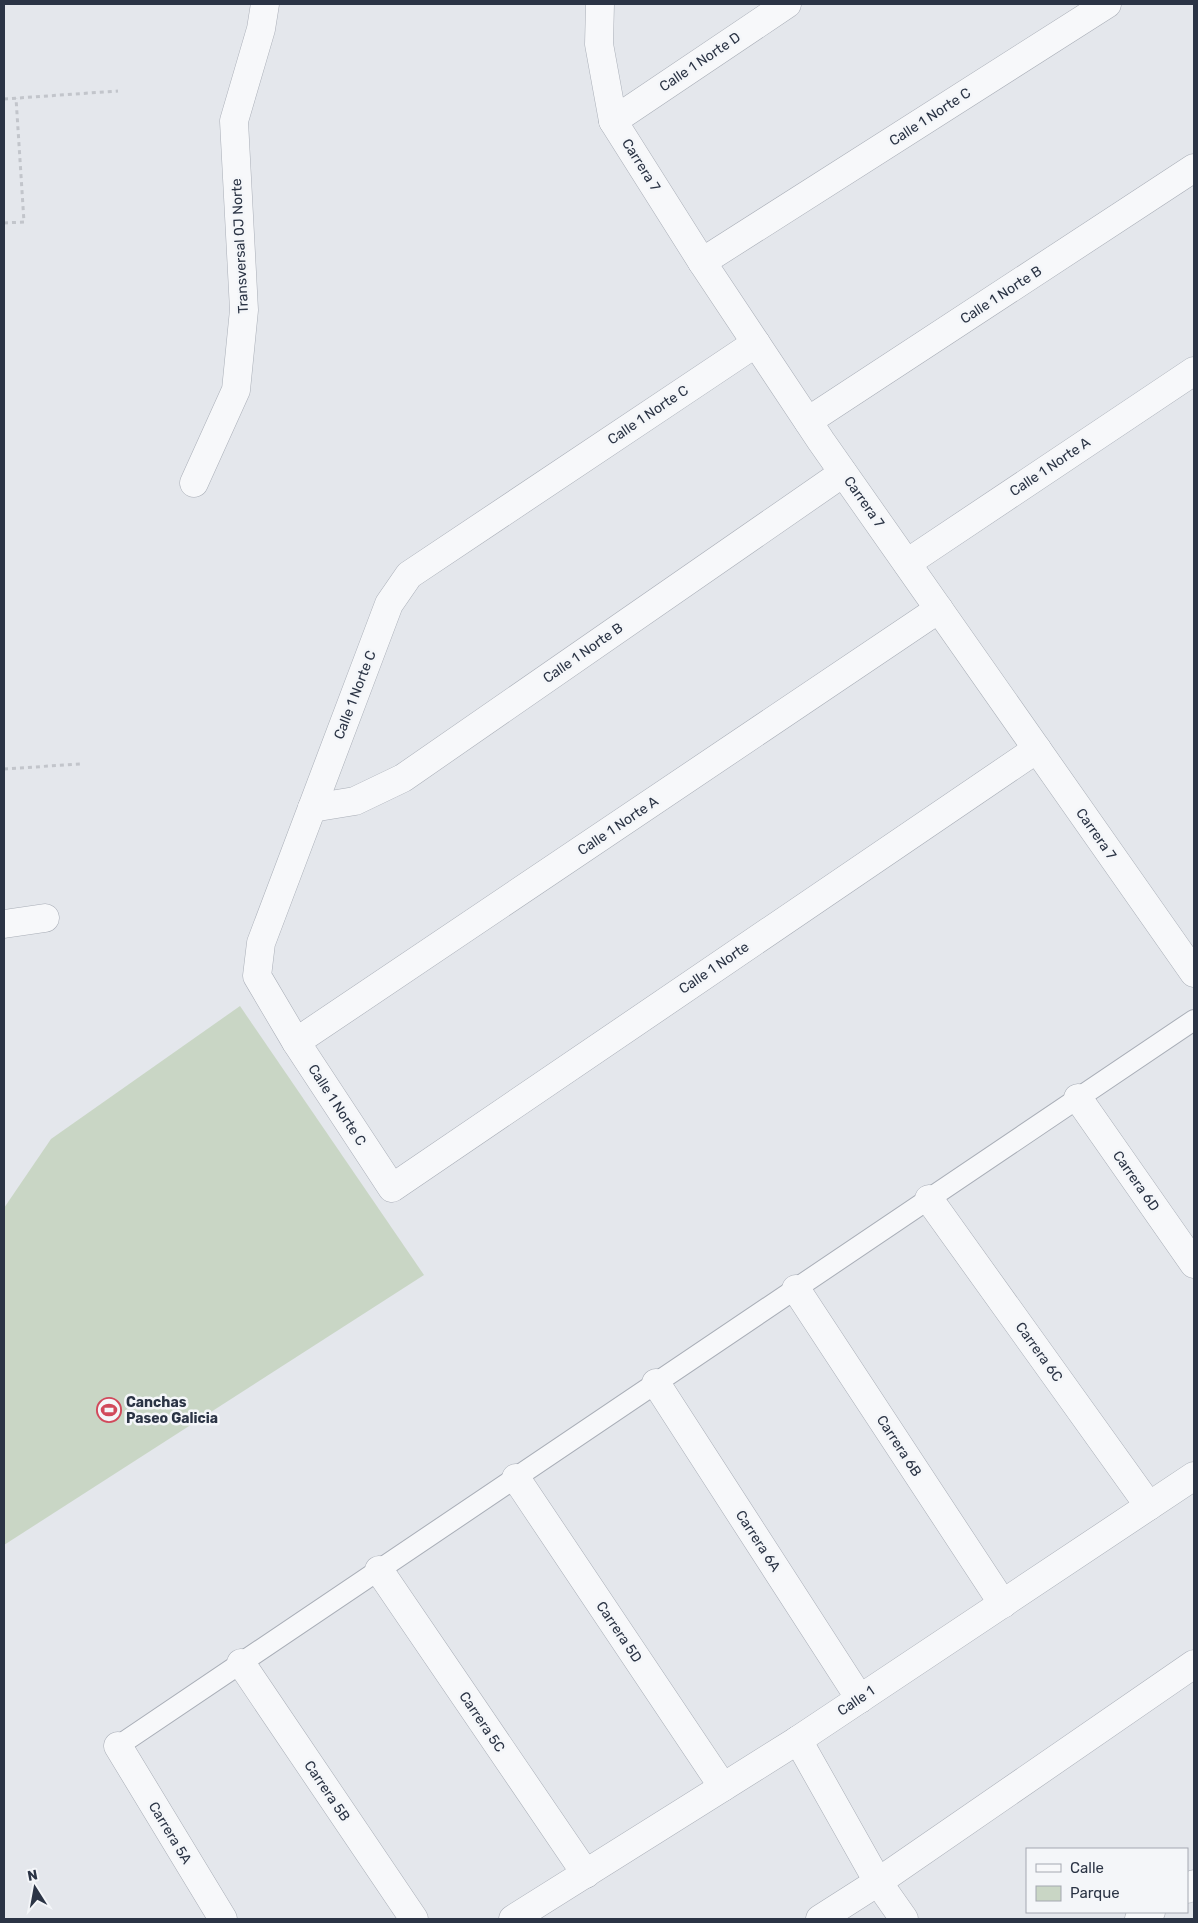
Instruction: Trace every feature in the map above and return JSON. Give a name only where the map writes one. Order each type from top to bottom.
[{"type":"street","name":"Transversal 0J Norte","points":[[194,483],[236,390],[244,310],[234,121],[262,28],[265,4]]},
{"type":"street","name":"Carrera 7","points":[[600,4],[599,44],[613,121],[702,262],[843,473],[1194,973]]},
{"type":"street","name":"Calle 1 Norte D","points":[[613,121],[787,4]]},
{"type":"street","name":"Calle 1 Norte C","points":[[702,262],[1107,4]]},
{"type":"street","name":"Calle 1 Norte B","points":[[808,421],[1194,168]]},
{"type":"street","name":"Calle 1 Norte C","points":[[392,1188],[296,1042],[257,976],[261,943],[389,604],[409,575],[756,343]]},
{"type":"street","name":"Calle 1 Norte A","points":[[907,563],[1194,371]]},
{"type":"street","name":"Calle 1 Norte B","points":[[312,808],[354,801],[403,778],[843,473]]},
{"type":"street","name":"Calle 1 Norte A","points":[[296,1042],[939,609]]},
{"type":"street","name":"Calle 1 Norte","points":[[392,1188],[1037,749]]},
{"type":"street","points":[[4,924],[44,918]]},
{"type":"street","points":[[118,1746],[1194,1020]]},
{"type":"street","name":"Carrera 6D","points":[[1078,1098],[1194,1264]]},
{"type":"street","name":"Carrera 6C","points":[[929,1199],[1149,1506]]},
{"type":"street","name":"Carrera 6B","points":[[796,1289],[1003,1604]]},
{"type":"street","name":"Carrera 6A","points":[[656,1383],[860,1698]]},
{"type":"street","name":"Calle 1","points":[[513,1919],[798,1740],[1194,1476]]},
{"type":"street","name":"Carrera 5D","points":[[516,1478],[723,1787]]},
{"type":"street","name":"Carrera 5C","points":[[379,1570],[586,1874]]},
{"type":"street","name":"Carrera 5B","points":[[240,1663],[414,1919]]},
{"type":"street","points":[[820,1919],[878,1882],[1194,1664]]},
{"type":"street","points":[[798,1740],[878,1882],[904,1919]]},
{"type":"street","name":"Carrera 5A","points":[[118,1746],[223,1919]]},
{"type":"path","points":[[4,99],[118,91]]},
{"type":"path","points":[[4,223],[24,222],[16,98]]},
{"type":"path","points":[[4,769],[80,764]]},
{"type":"green space","name":"Canchas Paseo Galicia","points":[[240,1006],[424,1275],[4,1545],[4,1208],[51,1139]]},
{"type":"place","name":"Canchas Paseo Galicia","points":[[109,1410]]}]
